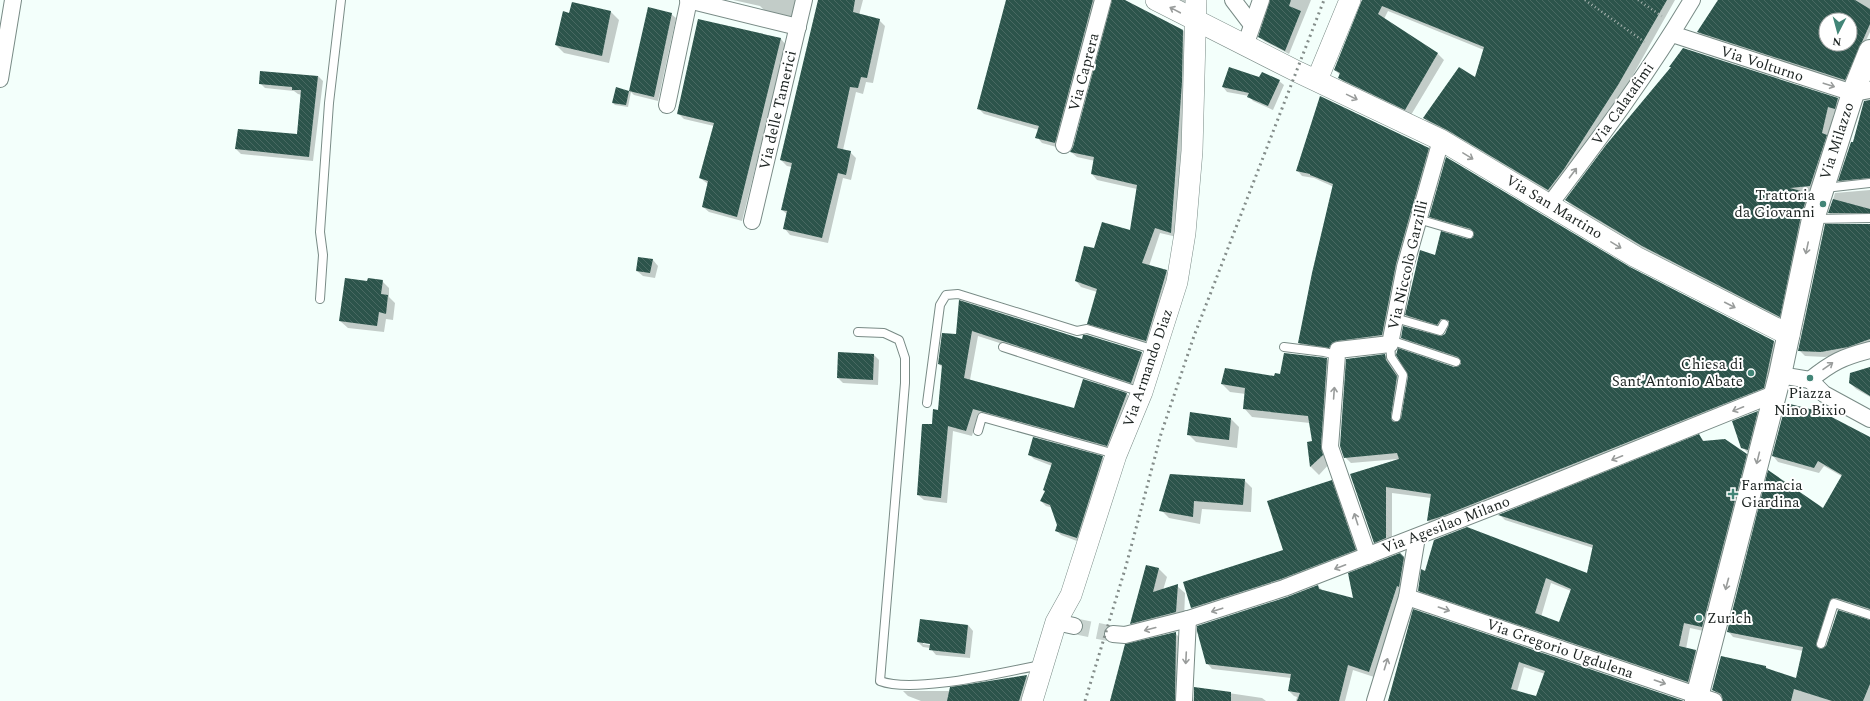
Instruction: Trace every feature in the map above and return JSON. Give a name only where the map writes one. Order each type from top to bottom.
[{"type":"main road","name":"Via Milazzo","points":[[1703,699],[1775,392],[1788,343],[1813,219],[1822,188],[1861,92],[1870,51]]},
{"type":"street","points":[[0,79],[13,0]]},
{"type":"street","points":[[667,106],[689,0],[798,27]]},
{"type":"street","name":"Via delle Tamerici","points":[[752,221],[804,0]]},
{"type":"street","name":"Via Caprera","points":[[1064,145],[1103,0]]},
{"type":"street","name":"Via San Martino","points":[[1156,0],[1195,10],[1245,46],[1441,140],[1550,204],[1636,257],[1788,343]]},
{"type":"street","points":[[1233,0],[1252,25]]},
{"type":"street","points":[[1245,46],[1261,0]]},
{"type":"street","points":[[1317,80],[1350,0]]},
{"type":"street","name":"Via Calatafimi","points":[[1550,204],[1614,118],[1659,53],[1692,0]]},
{"type":"street","name":"Via Armando Diaz","points":[[1032,701],[1042,665],[1065,624],[1070,595],[1116,455],[1142,392],[1177,282],[1185,233],[1192,151],[1195,10]]},
{"type":"street","name":"Via Volturno","points":[[1674,30],[1861,92]]},
{"type":"street","name":"Via Niccolò Garzilli","points":[[1337,355],[1338,350],[1390,342],[1405,267],[1441,140]]},
{"type":"street","points":[[1775,392],[1810,380],[1830,364],[1848,355],[1870,350]]},
{"type":"street","points":[[1337,355],[1330,447],[1368,556]]},
{"type":"street","points":[[1810,380],[1824,394],[1870,419]]},
{"type":"street","name":"Via Agesilao Milano","points":[[1113,634],[1125,636],[1188,619],[1284,588],[1416,537],[1775,392]]},
{"type":"street","points":[[1375,701],[1407,597],[1416,537]]},
{"type":"street","name":"Via Gregorio Ugdulena","points":[[1407,597],[1703,699]]},
{"type":"street","points":[[1184,701],[1188,619]]},
{"type":"lane","points":[[320,299],[323,255],[320,225],[329,103],[341,0]]},
{"type":"lane","points":[[1822,188],[1870,183]]},
{"type":"lane","points":[[1813,219],[1870,218]]},
{"type":"lane","points":[[1418,219],[1469,234]]},
{"type":"lane","points":[[927,403],[940,305],[946,295],[958,294],[1078,331],[1087,329],[1156,351]]},
{"type":"lane","points":[[1395,318],[1440,331],[1444,324]]},
{"type":"lane","points":[[858,332],[884,333],[899,340],[905,358],[880,682],[894,684],[938,683],[1042,665]]},
{"type":"lane","points":[[1396,417],[1403,375],[1391,357],[1390,342],[1456,362]]},
{"type":"lane","points":[[1003,347],[1142,392]]},
{"type":"lane","points":[[1284,347],[1337,355]]},
{"type":"lane","points":[[978,431],[982,417],[1116,455]]},
{"type":"lane","points":[[1821,644],[1834,603],[1870,615]]},
{"type":"path","points":[[1585,0],[1659,53]]},
{"type":"path","points":[[1638,0],[1674,30]]},
{"type":"building","points":[[818,0],[855,0],[853,12],[880,19],[867,78],[861,77],[858,88],[850,87],[837,148],[851,151],[846,175],[838,173],[822,238],[783,229],[787,211],[781,210],[792,163],[780,160]]},
{"type":"building","points":[[1006,0],[1093,0],[1055,143],[1035,138],[1039,126],[977,109]]},
{"type":"building","points":[[1112,0],[1125,0],[1183,30],[1182,82],[1171,233],[1155,228],[1142,263],[1167,270],[1146,341],[1087,324],[1097,289],[1075,281],[1084,246],[1094,248],[1102,222],[1130,230],[1137,185],[1091,174],[1094,157],[1070,152],[1073,147]]},
{"type":"building","points":[[1270,0],[1291,0],[1289,6],[1301,11],[1285,51],[1258,37]]},
{"type":"building","points":[[1362,0],[1667,0],[1618,85],[1564,169],[1548,190],[1447,130],[1423,118],[1459,67],[1475,77],[1484,47],[1382,6],[1378,14],[1438,53],[1405,110],[1338,78],[1340,73],[1334,70]]},
{"type":"building","points":[[1718,0],[1855,0],[1870,9],[1870,24],[1858,51],[1858,12],[1818,12],[1818,52],[1858,52],[1845,80],[1697,32]]},
{"type":"building","points":[[572,2],[611,11],[602,56],[555,45],[563,11],[569,13]]},
{"type":"building","points":[[648,7],[672,13],[654,97],[629,91]]},
{"type":"building","points":[[698,19],[781,38],[737,217],[702,207],[708,181],[699,178],[714,123],[677,114]]},
{"type":"building","points":[[1683,48],[1838,98],[1835,109],[1828,107],[1822,133],[1827,135],[1810,186],[1790,188],[1808,193],[1801,216],[1780,317],[1642,246],[1565,200],[1606,145],[1671,67],[1669,67]]},
{"type":"building","points":[[1229,67],[1259,77],[1262,72],[1280,80],[1268,106],[1247,97],[1249,93],[1222,87]]},
{"type":"building","points":[[260,71],[318,76],[309,157],[235,149],[238,129],[297,134],[301,90],[292,90],[292,87],[259,84]]},
{"type":"building","points":[[616,87],[629,91],[626,105],[612,103]]},
{"type":"building","points":[[1320,96],[1429,148],[1396,264],[1382,335],[1337,341],[1332,343],[1329,348],[1298,343],[1312,273],[1333,184],[1310,174],[1296,171]]},
{"type":"building","points":[[1870,100],[1870,178],[1838,181],[1851,142],[1853,142],[1864,101]]},
{"type":"building","points":[[1446,157],[1630,267],[1774,341],[1764,388],[1427,521],[1431,494],[1386,487],[1386,538],[1374,543],[1350,474],[1399,459],[1397,453],[1344,458],[1340,446],[1346,359],[1385,354],[1386,360],[1397,376],[1391,416],[1392,421],[1395,422],[1401,418],[1408,376],[1396,355],[1398,348],[1454,367],[1461,364],[1458,357],[1401,338],[1403,326],[1441,336],[1445,334],[1449,324],[1449,321],[1444,319],[1441,319],[1437,325],[1405,315],[1420,250],[1435,255],[1441,231],[1468,239],[1472,238],[1474,235],[1471,229],[1429,217]]},
{"type":"building","points":[[1833,199],[1870,209],[1870,213],[1828,213]]},
{"type":"building","points":[[1825,224],[1870,224],[1870,339],[1848,347],[1821,352],[1798,351]]},
{"type":"building","points":[[638,257],[653,259],[650,273],[636,271]]},
{"type":"building","points":[[345,278],[367,281],[368,278],[383,280],[381,294],[388,295],[386,314],[379,312],[377,326],[339,321]]},
{"type":"building","points":[[959,300],[1082,339],[1083,335],[1087,335],[1142,352],[1131,383],[972,331],[964,378],[1074,408],[1083,379],[1127,393],[1107,446],[973,409],[966,431],[948,426],[941,498],[917,495],[922,424],[932,424],[933,409],[938,410],[942,365],[938,364],[942,333],[956,334]]},
{"type":"building","points":[[838,352],[874,354],[873,380],[837,378]]},
{"type":"building","points":[[1284,353],[1327,358],[1321,446],[1323,455],[1310,467],[1307,442],[1312,441],[1308,416],[1243,409],[1245,388],[1221,384],[1225,368],[1274,376],[1275,373],[1280,374]]},
{"type":"building","points":[[1870,367],[1870,396],[1849,383],[1850,373]]},
{"type":"building","points":[[1786,403],[1822,412],[1870,437],[1870,609],[1836,598],[1831,599],[1816,645],[1820,649],[1826,646],[1838,610],[1870,620],[1870,684],[1863,701],[1832,701],[1794,689],[1791,701],[1723,701],[1721,694],[1712,690],[1721,656],[1766,666],[1766,668],[1796,678],[1803,647],[1727,632],[1768,470],[1823,508],[1842,475],[1818,461],[1814,468],[1772,456]]},
{"type":"building","points":[[1758,411],[1748,450],[1741,448],[1732,421]]},
{"type":"building","points":[[1190,412],[1231,418],[1229,440],[1187,435]]},
{"type":"building","points":[[1699,434],[1703,441],[1725,439],[1747,454],[1702,627],[1684,623],[1679,646],[1696,650],[1688,682],[1418,591],[1421,569],[1425,571],[1434,540],[1467,527],[1587,573],[1593,545],[1498,515]],"holes":[[[1546,578],[1571,589],[1559,622],[1535,613]]]},
{"type":"building","points":[[1033,437],[1103,456],[1077,538],[1055,531],[1057,525],[1050,505],[1040,501],[1045,491],[1043,490],[1052,463],[1028,455]]},
{"type":"building","points":[[1170,474],[1245,479],[1243,505],[1194,501],[1193,517],[1159,511]]},
{"type":"building","points":[[1332,480],[1356,550],[1281,579],[1191,608],[1183,582],[1283,550],[1267,501]]},
{"type":"building","points":[[1400,553],[1404,557],[1399,587],[1397,586],[1369,672],[1348,665],[1339,701],[1297,701],[1300,693],[1288,691],[1291,674],[1206,664],[1197,626],[1287,597],[1318,585],[1319,589],[1353,598],[1348,573]]},
{"type":"building","points":[[1146,565],[1159,568],[1153,592],[1178,584],[1176,612],[1130,624]]},
{"type":"building","points":[[1413,609],[1684,701],[1388,701]],"holes":[[[1519,662],[1545,671],[1536,696],[1511,689]]]},
{"type":"building","points":[[920,619],[968,625],[965,654],[929,650],[930,644],[917,642]]},
{"type":"building","points":[[1176,632],[1175,701],[1110,701],[1125,644]]},
{"type":"building","points":[[1027,675],[1019,701],[947,701],[950,687]]},
{"type":"building","points":[[1194,687],[1231,692],[1231,701],[1194,701]]},
{"type":"tunnel","points":[[1074,626],[1113,634]]},
{"type":"railway","points":[[1085,701],[1126,566],[1161,434],[1194,336],[1324,0]]},
{"type":"place","name":"Trattoria da Giovanni","points":[[1823,204]]},
{"type":"place","name":"Chiesa di Sant'Antonio Abate","points":[[1751,373]]},
{"type":"place","name":"Piazza Nino Bixio","points":[[1810,378]]},
{"type":"place","name":"Farmacia Giardina","points":[[1733,494]]},
{"type":"place","name":"Zurich","points":[[1699,618]]}]
